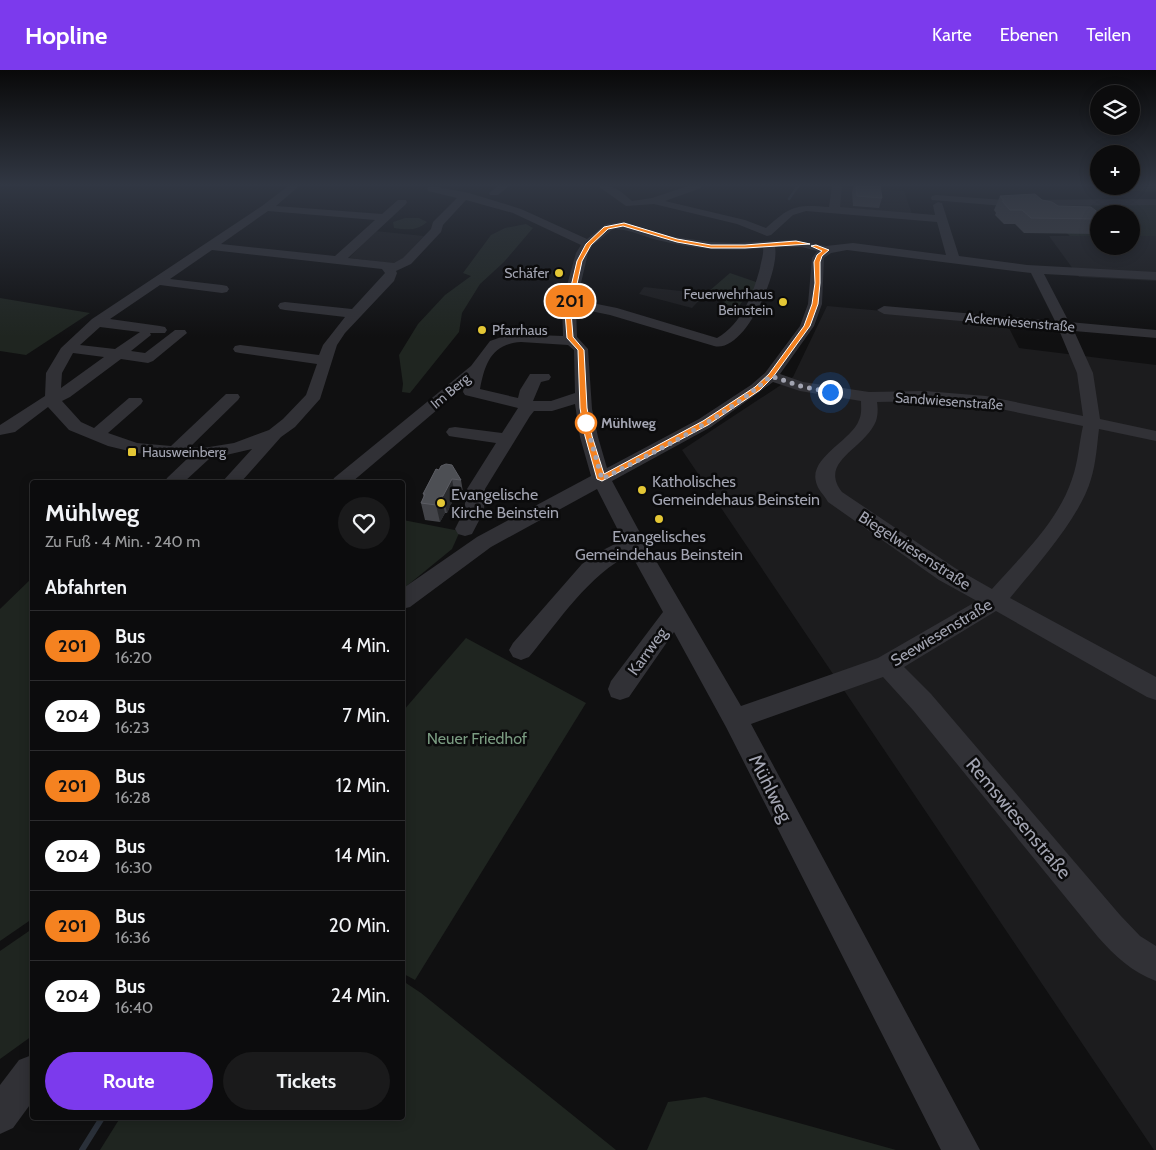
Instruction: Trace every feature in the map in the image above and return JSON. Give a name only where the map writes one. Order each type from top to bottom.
[{"type":"street","points":[[223,236],[97,322],[68,348],[54,373],[53,398],[56,406],[75,426],[96,436],[137,448],[203,454],[238,448],[275,434]]},
{"type":"street","points":[[337,261],[364,236]]},
{"type":"street","points":[[209,246],[396,267],[407,261],[431,236]]},
{"type":"street","points":[[572,236],[588,244],[597,236]]},
{"type":"street","points":[[663,236],[711,246],[735,247],[766,239],[801,243],[826,250],[882,240],[954,260],[1036,270],[1156,276]]},
{"type":"street","points":[[569,303],[612,310],[719,343],[733,335],[752,308],[761,289],[770,249],[766,239],[762,236]]},
{"type":"street","points":[[947,236],[954,260]]},
{"type":"street","name":"Mühlweg","points":[[588,244],[580,261],[568,312],[572,340],[581,350],[582,396],[589,436],[602,479],[635,543],[735,718],[961,1150]]},
{"type":"street","points":[[405,599],[484,542],[705,423],[757,388],[771,376],[807,326],[815,304],[818,283],[817,262],[820,255],[826,250]]},
{"type":"street","points":[[233,480],[275,434],[289,423],[314,396],[330,344],[389,278],[392,273],[386,266]]},
{"type":"street","name":"Seewiesenstraße","points":[[735,718],[887,665],[995,601],[1051,534],[1072,500],[1082,479],[1092,422],[1085,373],[1065,326],[1036,270]]},
{"type":"street","points":[[157,281],[222,289]]},
{"type":"street","points":[[285,306],[356,314]]},
{"type":"street","name":"Ackerwiesenstraße","points":[[884,310],[1156,334]]},
{"type":"street","points":[[68,348],[148,358],[180,333],[97,322]]},
{"type":"street","points":[[0,430],[9,428],[43,402],[64,394],[144,335]]},
{"type":"street","name":"Im Berg","points":[[343,480],[476,369],[493,345],[505,340],[572,340]]},
{"type":"street","points":[[240,349],[324,360]]},
{"type":"street","points":[[476,369],[471,392],[527,405],[552,406],[582,396]]},
{"type":"street","points":[[465,530],[474,511],[476,489],[523,413],[527,405],[528,390],[536,376],[543,377]]},
{"type":"street","name":"Sandwiesenstraße","points":[[771,376],[800,386],[869,397],[925,396],[986,401],[1156,436]]},
{"type":"street","points":[[176,451],[232,397]]},
{"type":"street","name":"Biegelwiesenstraße","points":[[869,397],[868,420],[863,429],[824,469],[822,479],[826,488],[835,497],[947,574],[1156,689]]},
{"type":"street","points":[[96,436],[135,401]]},
{"type":"street","points":[[455,432],[507,439]]},
{"type":"street","points":[[176,480],[203,454]]},
{"type":"street","points":[[521,650],[590,570],[608,556],[635,543]]},
{"type":"street","name":"Karrweg","points":[[620,689],[675,612]]},
{"type":"street","name":"Remswiesenstraße","points":[[887,665],[922,702],[1109,926],[1129,947],[1156,965]]},
{"type":"street","points":[[0,1115],[30,1076]]},
{"type":"shaded area","points":[[370,236],[424,236],[398,264],[349,258]]},
{"type":"shaded area","points":[[1049,236],[1090,236],[1090,255],[1140,255],[1140,236],[1156,236],[1156,281],[1079,277]]},
{"type":"shaded area","points":[[644,287],[704,295],[692,308],[639,294]]},
{"type":"shaded area","points":[[827,306],[1006,322],[1019,348],[1156,365],[1156,1150],[1154,1150],[682,450],[793,377]]},
{"type":"green space","points":[[490,236],[526,236],[504,262],[480,284],[462,313],[459,332],[410,393],[402,392],[403,384],[399,355],[418,324],[445,295],[471,276],[463,273]]},
{"type":"green space","points":[[730,273],[759,283],[752,300],[745,298],[736,310],[708,292]]},
{"type":"green space","points":[[0,298],[90,313],[26,355],[0,351]]},
{"type":"green space","points":[[405,520],[460,531],[452,549],[405,587]]},
{"type":"green space","points":[[30,580],[30,920],[0,941],[0,609]]},
{"type":"green space","name":"Neuer Friedhof","points":[[466,638],[586,703],[415,980],[405,975],[405,709]]},
{"type":"green space","points":[[30,930],[30,1037],[0,1059],[0,951]]},
{"type":"green space","points":[[405,982],[421,993],[616,1150],[100,1150],[119,1120],[405,1120]]},
{"type":"green space","points":[[705,1097],[896,1150],[647,1150],[668,1102]]},
{"type":"building","points":[[446,464],[452,465],[461,480],[452,479],[436,505],[421,503],[425,494],[423,494],[436,469],[439,470],[441,466]]},
{"type":"waterway","points":[[82,1150],[101,1120]]},
{"type":"bus line","name":"201","points":[[596,236],[582,253],[568,312],[570,338],[581,350],[582,396],[589,436],[602,479],[705,423],[757,388],[771,376],[807,326],[815,304],[818,283],[817,262],[820,255],[826,250],[814,246]]},
{"type":"bus line","name":"201","points":[[663,236],[726,247],[796,242],[808,244]]},
{"type":"place","name":"Schäfer","points":[[559,273]]},
{"type":"place","name":"Feuerwehrhaus Beinstein","points":[[783,302]]},
{"type":"place","name":"Pfarrhaus","points":[[482,330]]},
{"type":"place","name":"Mühlweg","points":[[586,423]]},
{"type":"place","name":"Hausweinberg","points":[[132,452]]},
{"type":"place","name":"Katholisches Gemeindehaus Beinstein","points":[[642,490]]},
{"type":"place","name":"Evangelische Kirche Beinstein","points":[[441,503]]},
{"type":"place","name":"Evangelisches Gemeindehaus Beinstein","points":[[659,519]]},
{"type":"route","points":[[586,423],[602,479],[705,423],[757,388],[771,376],[800,386],[830,392]]}]
